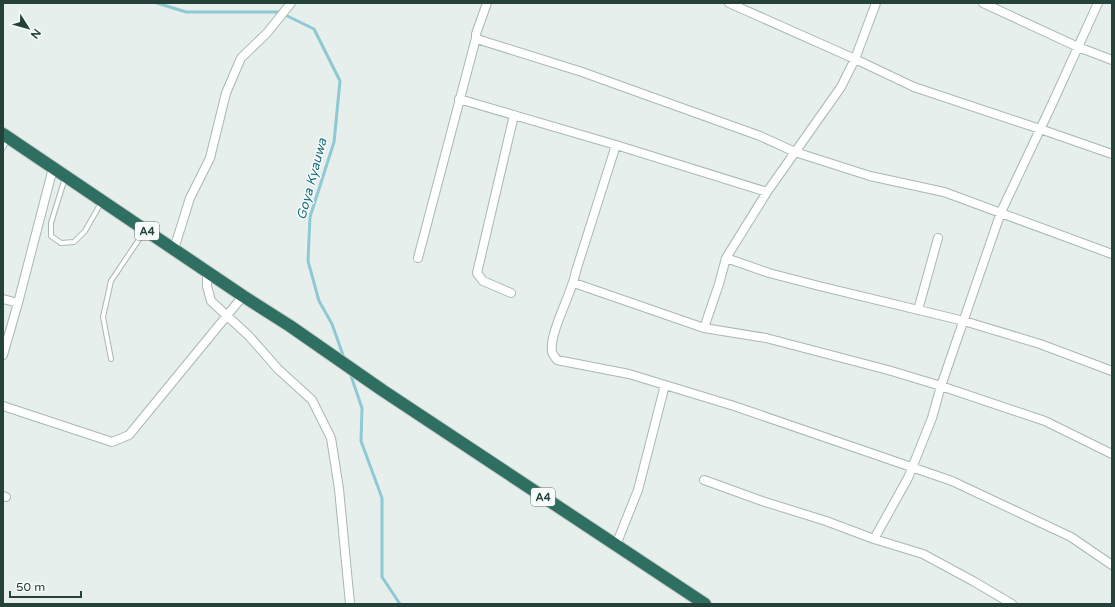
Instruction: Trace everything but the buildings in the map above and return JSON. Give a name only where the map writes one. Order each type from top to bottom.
[{"type":"highway","name":"A4","points":[[5,140],[66,176],[207,272],[290,326],[382,390],[705,604]]},
{"type":"street","points":[[174,249],[190,198],[210,158],[226,93],[241,58],[267,33],[291,3]]},
{"type":"street","points":[[418,258],[459,99],[487,3]]},
{"type":"street","points":[[729,3],[856,59],[914,88],[1112,154]]},
{"type":"street","points":[[704,328],[726,258],[768,192],[841,87],[856,59],[876,3]]},
{"type":"street","points":[[983,3],[1078,47],[1112,60]]},
{"type":"street","points":[[874,539],[913,467],[932,418],[941,386],[1001,212],[1098,3]]},
{"type":"street","points":[[476,38],[582,72],[760,136],[795,152],[870,176],[944,192],[1112,254]]},
{"type":"street","points":[[459,99],[768,192]]},
{"type":"street","points":[[511,293],[484,281],[477,273],[514,115]]},
{"type":"street","points":[[616,145],[576,271],[574,283],[553,336],[552,353],[557,360],[630,374],[734,406],[952,481],[1064,533],[1111,562]]},
{"type":"street","points":[[3,355],[53,168]]},
{"type":"street","points":[[918,310],[938,238]]},
{"type":"street","points":[[726,258],[769,273],[812,285],[964,321],[1040,344],[1112,371]]},
{"type":"street","points":[[207,272],[207,286],[211,301],[249,336],[278,369],[312,400],[331,438],[350,604]]},
{"type":"street","points":[[574,283],[704,328],[766,338],[888,370],[941,386],[1045,421],[1112,454]]},
{"type":"street","points":[[3,406],[112,442],[129,435],[243,296]]},
{"type":"street","points":[[3,299],[18,303]]},
{"type":"street","points":[[616,545],[638,490],[665,385]]},
{"type":"street","points":[[704,480],[762,501],[826,521],[874,539],[923,554],[1012,604]]},
{"type":"lane","points":[[66,176],[51,223],[51,236],[61,243],[74,242],[85,231],[102,201]]},
{"type":"lane","points":[[111,359],[103,317],[111,281],[145,230]]},
{"type":"waterway","name":"Goya Kyauwa","points":[[157,3],[186,12],[279,12],[314,29],[340,81],[334,142],[310,217],[308,261],[319,301],[332,324],[344,358]]},
{"type":"waterway","name":"Goya Kyauwa","points":[[350,373],[362,408],[361,441],[382,498],[382,577],[400,604]]}]
